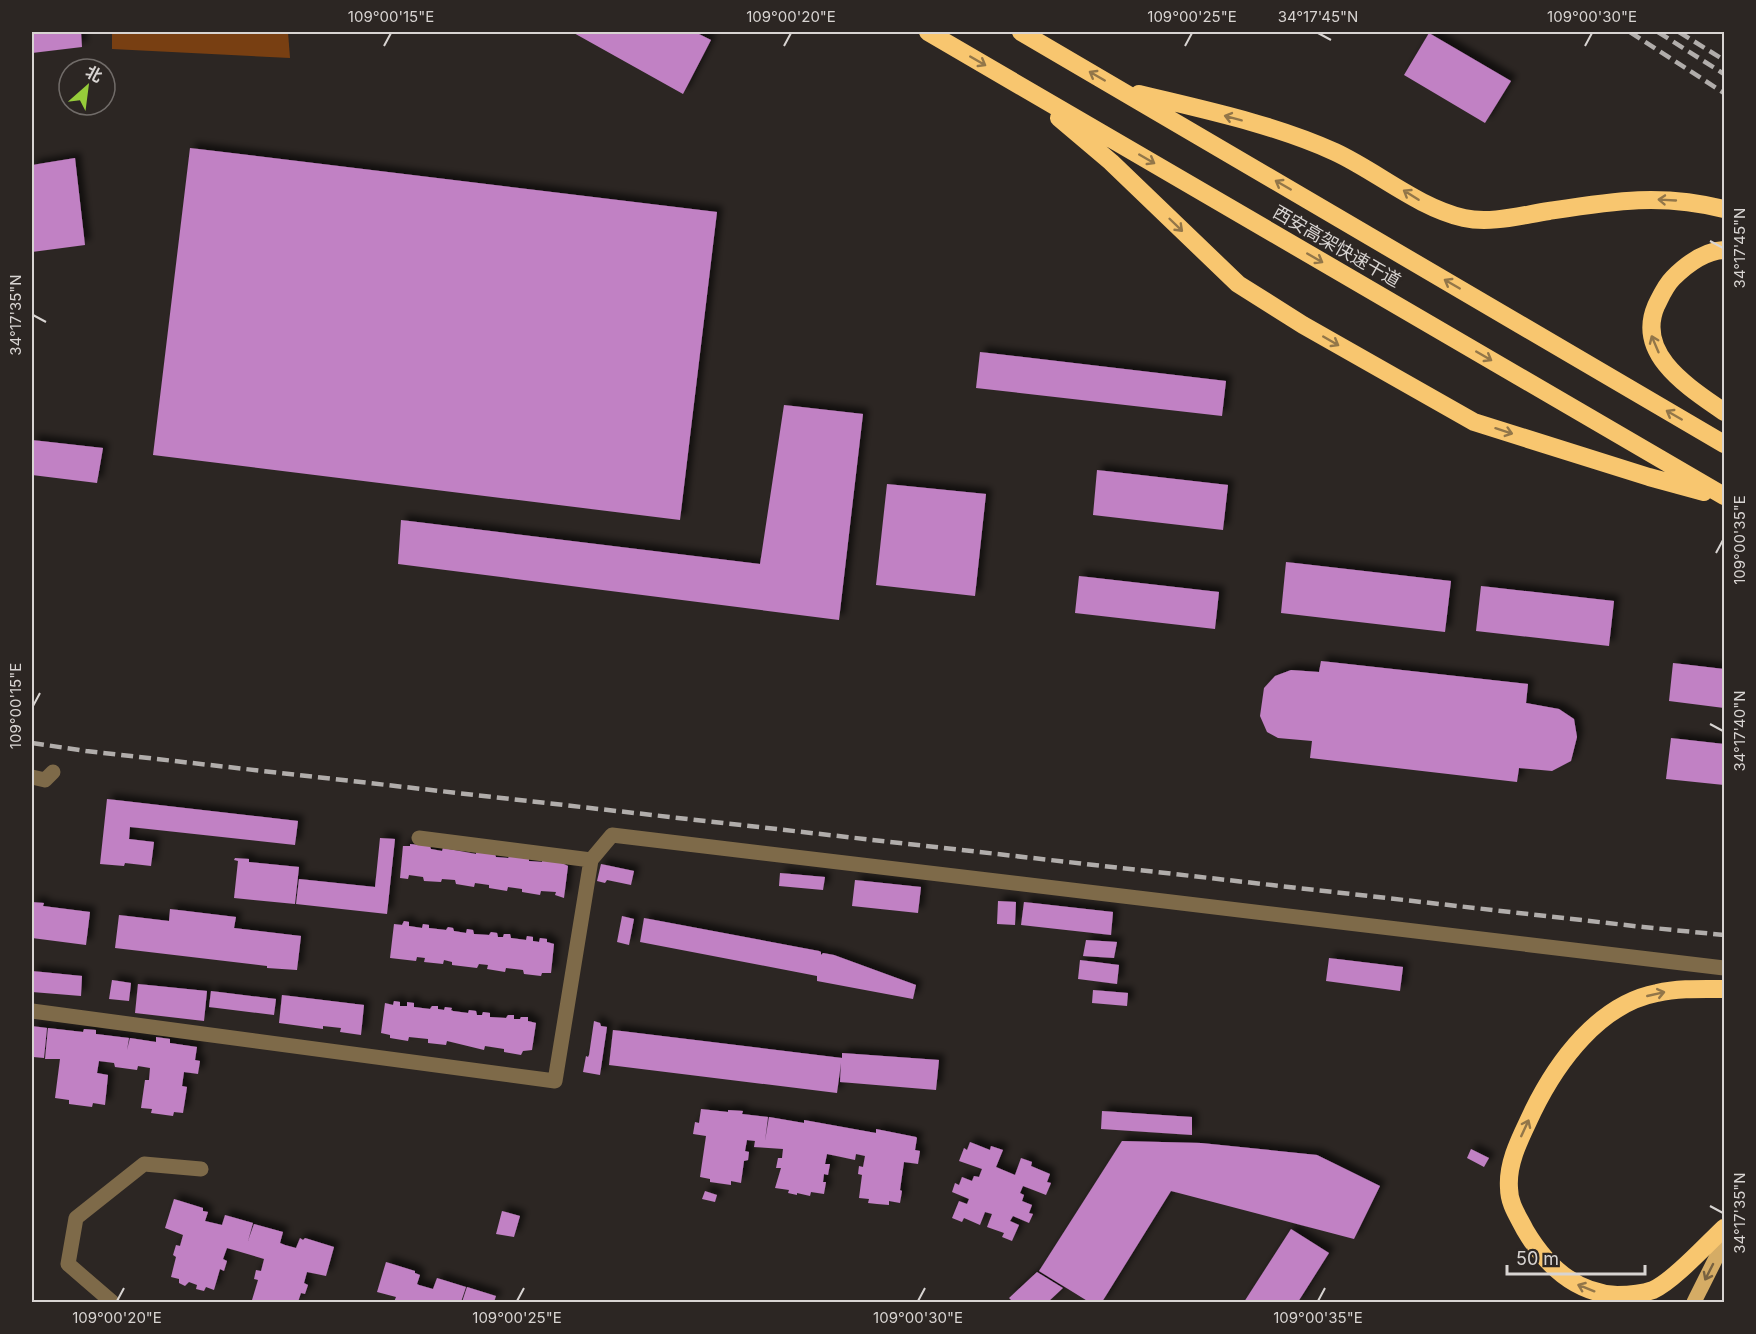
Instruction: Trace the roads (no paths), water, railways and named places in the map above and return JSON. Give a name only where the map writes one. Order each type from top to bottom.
[{"type":"highway","name":"西安高架快速干道","points":[[928,32],[1725,497]]},
{"type":"highway","name":"西安高架快速干道","points":[[1021,32],[1725,444]]},
{"type":"highway","points":[[1023,87],[1111,162],[1238,284],[1303,325],[1474,422],[1649,477],[1725,497]]},
{"type":"highway","points":[[1118,88],[1259,125],[1311,142],[1374,173],[1423,203],[1464,218],[1480,220],[1503,218],[1631,199],[1686,201],[1725,209]]},
{"type":"highway","points":[[1725,250],[1711,252],[1689,263],[1665,287],[1653,314],[1650,328],[1652,340],[1666,364],[1692,388],[1725,412]]},
{"type":"highway","points":[[1725,989],[1655,993],[1628,1003],[1602,1020],[1578,1042],[1552,1076],[1524,1130],[1509,1172],[1509,1191],[1513,1210],[1533,1244],[1549,1262],[1573,1282],[1588,1290],[1605,1294],[1642,1293],[1654,1289],[1666,1282],[1725,1228]]},
{"type":"main road","points":[[1694,1302],[1725,1242]]},
{"type":"street","points":[[32,777],[45,780],[53,772]]},
{"type":"street","points":[[32,1011],[555,1081],[591,860],[612,835],[1725,968]]},
{"type":"street","points":[[419,838],[591,860]]},
{"type":"street","points":[[112,1302],[68,1264],[76,1218],[144,1164],[201,1169]]},
{"type":"railway","points":[[1630,32],[1724,93]]},
{"type":"railway","points":[[1658,32],[1724,74]]},
{"type":"railway","points":[[1679,32],[1724,60]]},
{"type":"railway","points":[[32,743],[86,751],[1724,935]]}]
